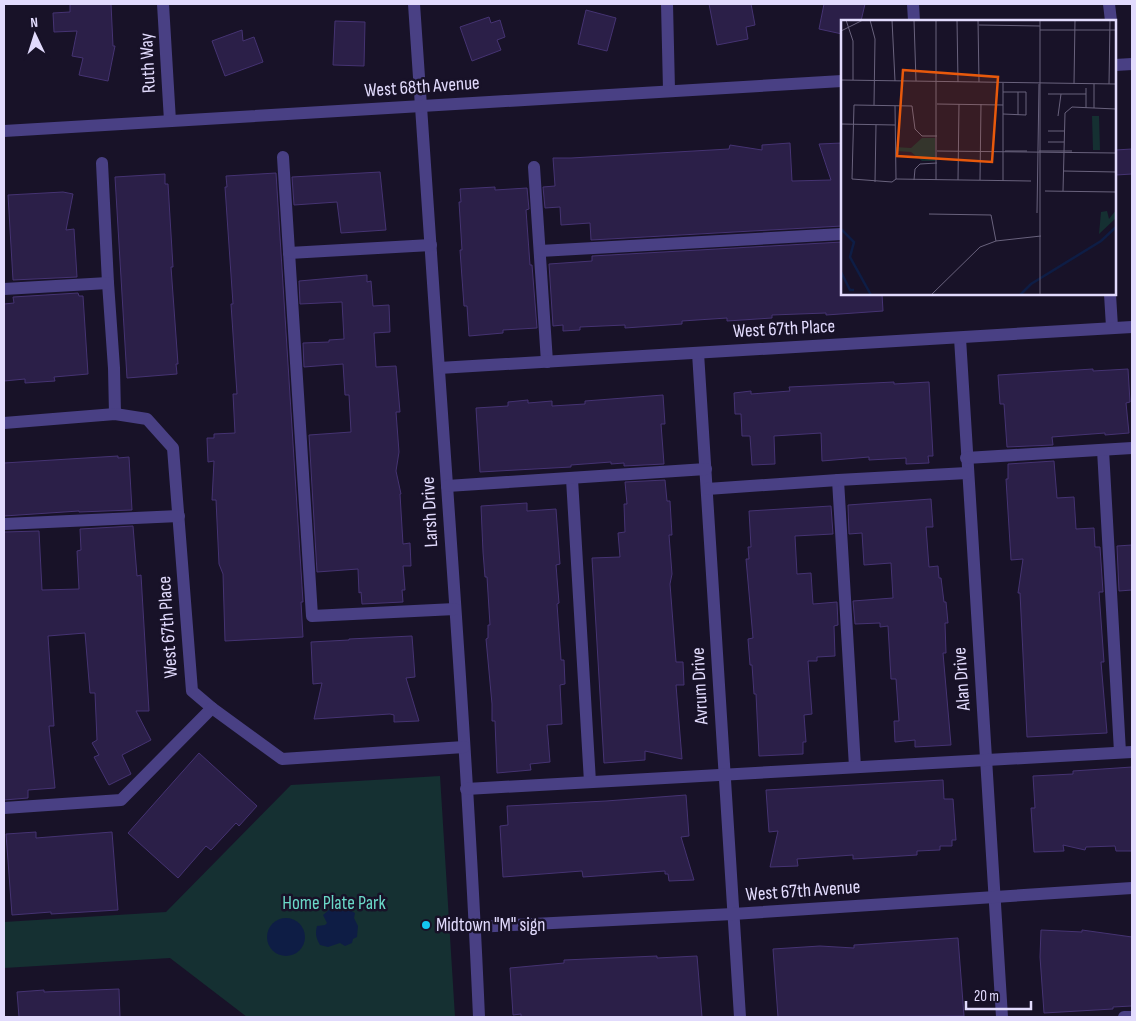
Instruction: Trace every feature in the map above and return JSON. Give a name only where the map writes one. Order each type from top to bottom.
[{"type":"street","name":"Ruth Way","points":[[164,4],[170,121]]},
{"type":"street","name":"Larsh Drive","points":[[414,4],[447,486],[480,1017]]},
{"type":"street","points":[[668,4],[669,90]]},
{"type":"street","points":[[913,4],[914,20]]},
{"type":"street","points":[[1109,4],[1111,20]]},
{"type":"street","points":[[1116,65],[1132,64]]},
{"type":"street","name":"West 68th Avenue","points":[[4,131],[841,81]]},
{"type":"street","points":[[283,157],[312,616],[454,609]]},
{"type":"street","points":[[102,163],[115,414]]},
{"type":"street","points":[[534,167],[547,362]]},
{"type":"street","points":[[540,251],[841,234]]},
{"type":"street","points":[[289,253],[431,245]]},
{"type":"street","points":[[4,289],[108,283]]},
{"type":"street","points":[[1110,295],[1112,328]]},
{"type":"street","name":"West 67th Place","points":[[439,368],[960,338],[1132,326]]},
{"type":"street","name":"Alan Drive","points":[[960,338],[1002,1017]]},
{"type":"street","name":"Avrum Drive","points":[[698,353],[740,1017]]},
{"type":"street","name":"West 67th Place","points":[[4,423],[115,414],[147,419],[173,448],[192,691],[212,708],[282,759],[464,747]]},
{"type":"street","points":[[966,458],[1132,448]]},
{"type":"street","points":[[466,789],[1126,752],[1103,450]]},
{"type":"street","points":[[447,486],[706,469]]},
{"type":"street","points":[[707,490],[967,473]]},
{"type":"street","points":[[572,479],[590,782]]},
{"type":"street","points":[[838,480],[855,767]]},
{"type":"street","points":[[4,524],[179,516]]},
{"type":"street","points":[[4,808],[120,800],[212,708]]},
{"type":"street","name":"West 67th Avenue","points":[[475,927],[733,914],[1132,888]]},
{"type":"street","points":[[1124,1017],[1132,1017]]},
{"type":"green space","name":"Home Plate Park","points":[[440,776],[455,1017],[247,1017],[170,958],[4,968],[4,922],[166,912],[291,785]]},
{"type":"water","points":[[338,908],[355,913],[354,918],[358,926],[357,937],[353,939],[352,943],[345,946],[340,943],[328,947],[320,945],[316,936],[317,926],[327,923],[323,915],[330,909]]},
{"type":"water","points":[[286,918],[299,924],[305,937],[299,950],[286,956],[273,950],[267,937],[273,924]]},
{"type":"building","points":[[70,4],[111,4],[113,46],[115,46],[108,81],[79,75],[83,58],[72,56],[77,31],[54,32],[53,13],[70,12]]},
{"type":"building","points":[[709,4],[751,4],[755,25],[746,27],[748,39],[717,45]]},
{"type":"building","points":[[824,4],[865,4],[861,20],[841,20],[841,34],[819,29]]},
{"type":"building","points":[[586,10],[616,18],[607,51],[578,44]]},
{"type":"building","points":[[489,17],[491,23],[500,20],[505,37],[497,40],[501,50],[472,61],[460,27]]},
{"type":"building","points":[[335,21],[365,22],[364,66],[333,65]]},
{"type":"building","points":[[242,30],[243,41],[254,37],[263,62],[225,76],[212,41]]},
{"type":"building","points":[[790,143],[792,181],[831,180],[819,144],[841,143],[841,226],[591,240],[590,223],[561,225],[560,207],[545,208],[543,187],[555,186],[553,158],[729,149],[730,145],[762,150],[762,145]]},
{"type":"building","points":[[1132,149],[1132,174],[1116,175],[1116,150]]},
{"type":"building","points":[[380,172],[386,230],[341,233],[337,202],[294,205],[292,177]]},
{"type":"building","points":[[276,173],[303,602],[301,602],[303,637],[225,641],[223,574],[219,564],[216,500],[212,500],[214,461],[208,462],[207,438],[214,438],[214,434],[235,433],[233,394],[237,394],[225,187],[227,187],[226,176]]},
{"type":"building","points":[[165,174],[165,184],[168,184],[173,267],[171,267],[178,364],[176,364],[177,374],[127,378],[115,177]]},
{"type":"building","points":[[495,187],[495,190],[527,188],[529,209],[526,210],[537,328],[503,330],[503,333],[469,336],[467,306],[464,306],[460,250],[462,250],[460,189]]},
{"type":"building","points":[[63,192],[73,194],[66,230],[74,229],[77,277],[13,280],[8,195]]},
{"type":"building","points":[[841,242],[841,295],[882,295],[883,311],[826,315],[826,313],[772,315],[772,318],[682,321],[682,324],[625,328],[625,325],[580,327],[580,330],[563,331],[563,325],[553,326],[549,264],[592,261],[592,256]]},
{"type":"building","points":[[367,275],[367,282],[371,281],[373,306],[389,305],[390,332],[374,333],[376,367],[396,366],[400,412],[396,412],[399,452],[396,471],[401,494],[403,544],[410,543],[411,566],[403,566],[405,590],[402,590],[403,602],[362,604],[361,592],[359,593],[358,569],[317,572],[309,435],[351,432],[349,395],[345,395],[343,364],[304,367],[303,343],[329,342],[329,340],[344,339],[342,302],[300,304],[299,281]]},
{"type":"building","points":[[78,293],[79,296],[83,296],[88,374],[54,377],[55,381],[25,383],[25,379],[4,381],[4,304],[14,303],[13,297]]},
{"type":"building","points":[[1093,369],[1093,371],[1128,369],[1130,402],[1126,403],[1129,433],[1052,437],[1053,445],[1007,447],[1004,404],[1000,404],[998,375]]},
{"type":"building","points":[[894,382],[894,384],[929,382],[933,456],[928,456],[929,463],[906,464],[906,458],[869,460],[869,457],[822,461],[821,433],[774,436],[775,464],[752,465],[750,436],[742,436],[741,414],[735,414],[734,393],[751,391],[751,394],[790,391],[789,387]]},
{"type":"building","points":[[663,395],[665,424],[661,424],[664,464],[624,466],[624,463],[611,464],[611,462],[571,465],[571,467],[480,472],[476,408],[508,406],[508,402],[528,400],[528,403],[552,401],[552,406],[585,404],[585,401]]},
{"type":"building","points":[[118,456],[118,458],[129,457],[132,510],[4,516],[4,463]]},
{"type":"building","points":[[1054,461],[1057,498],[1074,497],[1076,529],[1094,528],[1095,547],[1100,547],[1103,592],[1099,592],[1104,662],[1101,662],[1107,733],[1027,737],[1020,593],[1018,593],[1023,559],[1011,560],[1006,479],[1008,479],[1008,464]]},
{"type":"building","points":[[665,480],[667,501],[670,501],[672,535],[669,535],[672,574],[670,584],[676,662],[683,662],[684,685],[676,685],[682,759],[645,751],[645,760],[604,763],[592,558],[620,557],[618,533],[625,532],[624,504],[627,504],[625,482]]},
{"type":"building","points":[[931,499],[933,527],[926,527],[929,567],[938,566],[944,602],[946,602],[948,623],[945,623],[946,653],[943,653],[951,745],[915,747],[915,740],[895,742],[894,721],[899,721],[896,679],[891,679],[888,626],[880,627],[880,623],[855,624],[853,601],[893,598],[891,563],[864,565],[862,533],[849,534],[848,505]]},
{"type":"building","points":[[527,503],[527,511],[556,509],[560,564],[556,565],[559,603],[557,604],[561,660],[564,660],[565,684],[560,685],[562,724],[547,725],[550,762],[530,764],[531,770],[497,773],[495,721],[492,721],[486,639],[488,638],[488,625],[490,625],[481,506]]},
{"type":"building","points":[[831,506],[833,534],[795,536],[797,574],[811,573],[813,604],[837,602],[838,625],[834,626],[835,656],[817,657],[817,661],[808,661],[812,714],[804,715],[806,742],[803,742],[803,754],[759,756],[756,694],[754,694],[748,639],[753,638],[746,559],[749,559],[748,547],[751,547],[749,511]]},
{"type":"building","points":[[133,526],[137,576],[141,575],[149,711],[136,711],[151,740],[122,755],[131,774],[109,785],[94,757],[99,755],[92,743],[97,740],[95,693],[90,693],[85,633],[48,636],[54,726],[49,726],[55,788],[28,790],[28,798],[4,800],[4,532],[39,531],[42,590],[79,589],[77,551],[81,550],[80,529]]},
{"type":"building","points":[[1132,545],[1132,590],[1119,591],[1117,546]]},
{"type":"building","points":[[412,636],[415,677],[406,678],[419,721],[394,722],[394,715],[390,714],[314,719],[322,683],[313,684],[311,642]]},
{"type":"building","points":[[199,753],[257,806],[239,826],[236,823],[211,850],[206,846],[178,878],[128,833]]},
{"type":"building","points":[[1132,767],[1132,851],[1116,851],[1115,846],[1086,847],[1085,850],[1063,845],[1064,851],[1034,852],[1031,808],[1035,808],[1033,776],[1073,774],[1073,771]]},
{"type":"building","points":[[943,780],[944,799],[953,799],[956,840],[952,840],[952,846],[940,846],[940,850],[917,851],[917,855],[853,859],[853,855],[797,859],[798,866],[770,867],[778,831],[769,832],[766,790]]},
{"type":"building","points":[[686,795],[689,836],[681,837],[694,880],[669,881],[668,874],[665,874],[665,871],[583,877],[582,871],[503,877],[500,826],[508,825],[507,806]]},
{"type":"building","points":[[36,832],[36,838],[112,832],[118,910],[12,915],[6,834]]},
{"type":"building","points":[[1041,930],[1082,932],[1082,930],[1132,937],[1132,1006],[1044,1013],[1040,957]]},
{"type":"building","points":[[958,938],[964,1016],[778,1017],[773,949],[820,946],[854,948],[854,945]]},
{"type":"building","points":[[657,956],[657,958],[697,956],[702,1017],[521,1017],[521,1014],[513,1015],[510,968],[564,963],[564,960]]},
{"type":"building","points":[[119,989],[120,1017],[19,1017],[17,992]]},
{"type":"place","name":"Midtown \"M\" sign","points":[[426,925]]}]
